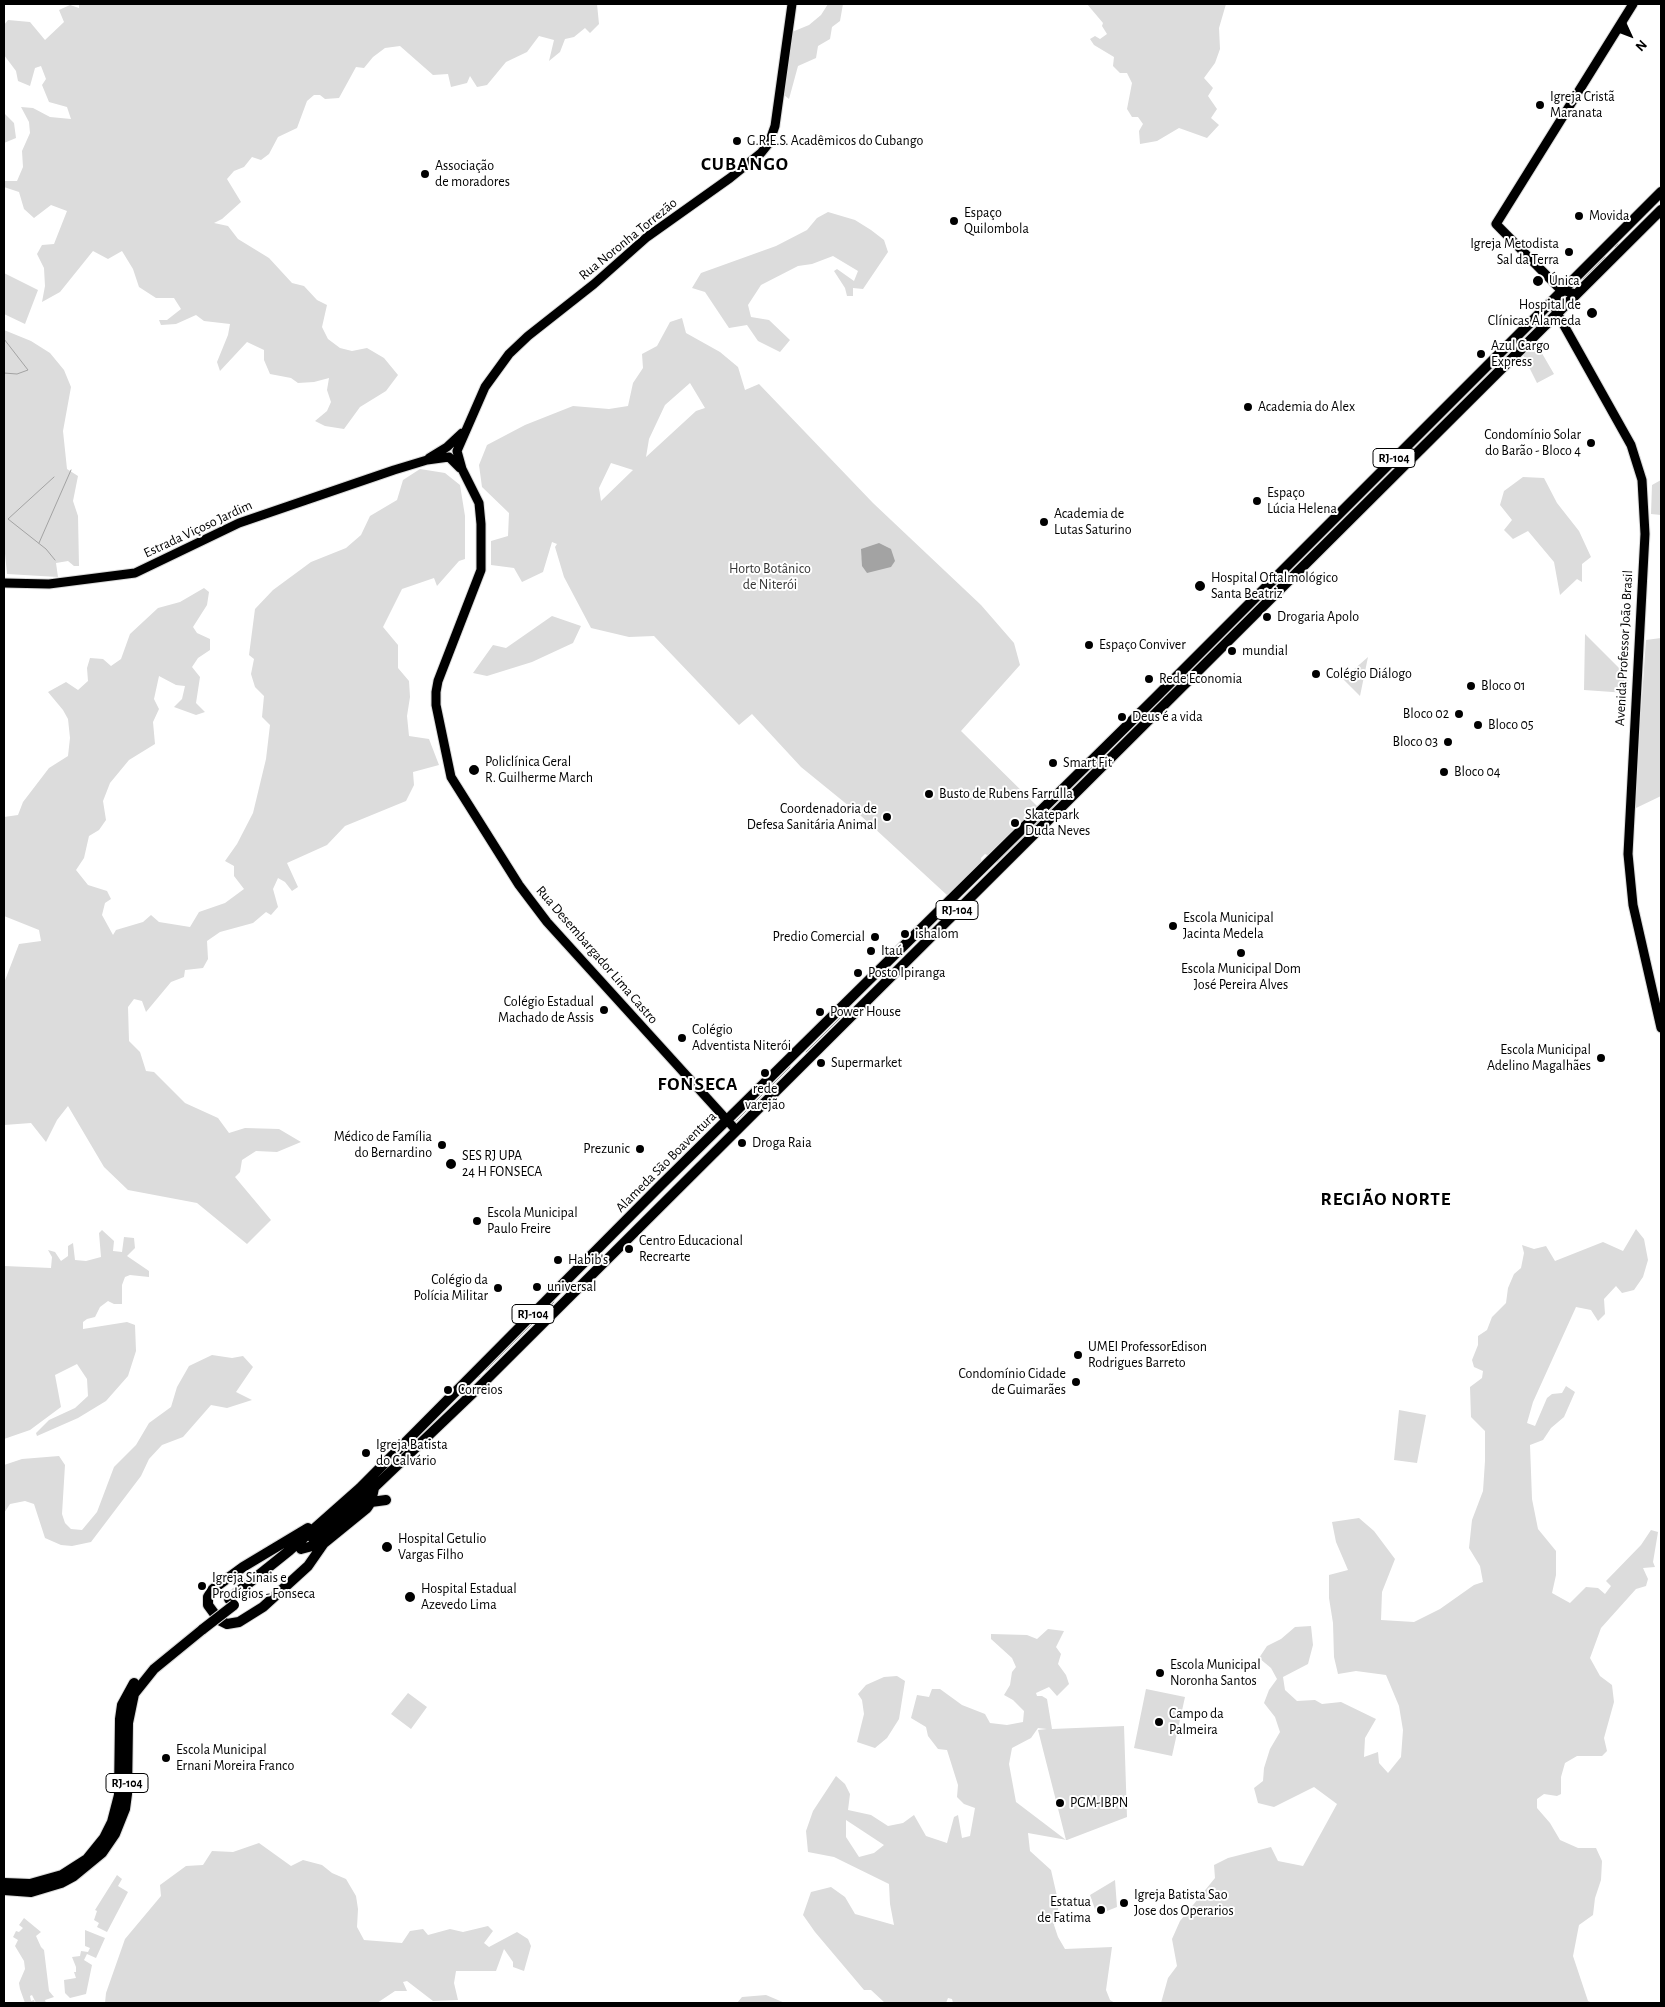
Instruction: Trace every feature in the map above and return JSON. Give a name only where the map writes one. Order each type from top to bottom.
[{"type":"highway","name":"Alameda São Boaventura","points":[[333,1518],[360,1488],[727,1121],[1661,192]]},
{"type":"highway","name":"Alameda São Boaventura","points":[[333,1518],[374,1488],[471,1395],[1661,210]]},
{"type":"highway","points":[[372,1502],[374,1488]]},
{"type":"highway","points":[[333,1518],[243,1567],[213,1589],[208,1600],[211,1610],[223,1622],[234,1623],[246,1619],[280,1592],[314,1559],[324,1543],[372,1502],[386,1500]]},
{"type":"highway","name":"RJ-104","points":[[232,1602],[300,1549],[333,1518]]},
{"type":"highway","name":"RJ-104","points":[[4,1890],[31,1892],[60,1883],[74,1876],[102,1852],[115,1834],[125,1809],[128,1723],[134,1694],[154,1669],[333,1518]]},
{"type":"highway","points":[[300,1549],[324,1543]]},
{"type":"highway","name":"RJ-104","points":[[4,1883],[30,1884],[62,1875],[86,1859],[104,1838],[112,1822],[119,1794],[120,1719],[122,1705],[129,1690],[144,1671],[202,1627]]},
{"type":"main road","name":"Rua Noronha Torrezão","points":[[457,451],[491,378],[517,346],[662,225],[748,164],[769,143],[777,120],[792,4]]},
{"type":"main road","points":[[1576,294],[1561,290],[1496,224],[1633,4]]},
{"type":"main road","points":[[1557,313],[1554,302],[1561,290]]},
{"type":"main road","name":"Avenida Professor João Brasil","points":[[1557,313],[1631,446],[1642,480],[1645,534],[1628,854],[1631,893],[1661,1028]]},
{"type":"main road","name":"Rua Noronha Torrezão","points":[[447,447],[466,429]]},
{"type":"main road","points":[[453,446],[457,451],[455,456],[449,458],[445,454],[447,447],[453,446]]},
{"type":"main road","name":"Estrada Viçoso Jardim","points":[[427,460],[447,447]]},
{"type":"main road","name":"Rua Desembargador Lima Castro","points":[[457,451],[462,470],[479,503],[482,558],[479,580],[447,656],[436,692],[436,705],[451,777],[519,885],[546,922],[736,1130]]},
{"type":"main road","name":"Rua Desembargador Lima Castro","points":[[449,458],[462,470]]},
{"type":"main road","name":"Estrada Viçoso Jardim","points":[[4,582],[49,584],[135,573],[244,521],[427,460],[449,458]]},
{"type":"green space","points":[[79,4],[597,4],[599,24],[590,33],[585,28],[574,37],[565,39],[560,52],[549,61],[554,40],[539,36],[527,52],[506,62],[487,85],[477,87],[470,76],[467,83],[451,87],[448,74],[433,75],[400,46],[385,48],[373,57],[364,68],[356,67],[339,98],[325,99],[320,95],[314,95],[307,101],[297,128],[278,137],[269,154],[261,160],[252,157],[244,167],[234,171],[227,179],[241,202],[222,219],[214,223],[228,226],[238,239],[269,258],[292,283],[304,286],[317,300],[327,305],[322,327],[328,339],[340,348],[352,351],[367,348],[384,358],[398,375],[386,391],[360,407],[344,429],[325,426],[315,421],[327,411],[331,402],[327,390],[329,378],[314,382],[298,383],[291,378],[270,374],[264,360],[264,350],[247,342],[220,371],[217,362],[228,335],[230,324],[204,321],[196,315],[176,324],[161,325],[159,320],[167,320],[181,309],[174,298],[156,298],[139,287],[133,269],[122,251],[108,259],[93,251],[60,292],[42,302],[45,286],[44,268],[37,254],[42,245],[54,244],[67,211],[51,205],[34,218],[24,209],[19,192],[4,187],[4,181],[17,181],[23,167],[22,151],[30,133],[29,122],[21,107],[33,108],[50,117],[71,119],[67,107],[49,102],[42,85],[46,79],[41,66],[35,68],[30,86],[18,81],[16,71],[4,55],[4,25],[8,20],[30,22],[45,40],[64,22],[59,10],[70,5],[79,8]]},
{"type":"green space","points":[[828,4],[843,4],[840,21],[832,27],[830,39],[818,46],[816,58],[798,66],[789,99],[784,95],[792,32],[809,25],[821,15]]},
{"type":"green space","points":[[1087,4],[1226,4],[1219,28],[1220,49],[1215,63],[1204,78],[1213,88],[1208,96],[1217,109],[1211,118],[1219,125],[1207,138],[1179,128],[1157,141],[1140,144],[1139,131],[1143,124],[1138,117],[1132,117],[1127,109],[1132,83],[1127,73],[1120,73],[1113,66],[1114,57],[1094,45],[1090,39],[1095,36],[1100,39],[1107,34],[1102,26],[1103,23]]},
{"type":"green space","points":[[4,113],[14,123],[16,138],[4,143]]},
{"type":"green space","points":[[828,212],[855,220],[871,230],[884,240],[888,252],[863,289],[853,288],[853,296],[847,296],[845,288],[834,271],[837,269],[854,281],[858,271],[833,256],[812,264],[798,266],[761,285],[748,305],[751,317],[769,320],[790,340],[780,352],[758,341],[747,325],[729,328],[705,292],[692,288],[701,273],[776,246],[807,230],[817,218]]},
{"type":"green space","points":[[4,273],[38,290],[25,324],[4,314]]},
{"type":"green space","name":"Horto Botânico de Niterói","points":[[682,318],[686,333],[720,352],[738,367],[745,390],[759,384],[873,503],[981,605],[1014,643],[1020,665],[961,731],[1037,806],[989,856],[985,854],[981,858],[982,863],[948,896],[860,815],[801,767],[752,714],[739,725],[654,636],[629,637],[591,628],[564,577],[555,547],[557,544],[552,542],[543,572],[522,582],[514,568],[491,565],[491,541],[508,536],[509,513],[482,487],[479,465],[487,445],[525,425],[573,406],[609,409],[628,406],[633,383],[643,368],[642,354],[657,346],[670,322]],"holes":[[[690,383],[705,408],[696,411],[646,457],[649,439],[665,405]],[[611,463],[633,470],[601,501],[599,488]]]},
{"type":"green space","points":[[4,330],[31,341],[50,353],[64,370],[71,387],[63,431],[67,469],[78,476],[73,501],[78,516],[79,566],[74,566],[68,561],[56,563],[58,577],[7,574],[4,543]]},
{"type":"green space","points":[[1536,343],[1554,374],[1537,383],[1523,355]]},
{"type":"green space","points":[[420,469],[445,473],[460,485],[465,516],[465,559],[459,561],[437,586],[434,578],[402,589],[383,627],[398,645],[398,668],[409,681],[410,697],[407,716],[409,736],[429,739],[439,765],[413,772],[414,785],[406,801],[345,826],[327,845],[287,863],[298,887],[292,891],[285,882],[278,878],[273,889],[278,907],[271,915],[266,912],[253,923],[220,932],[207,941],[208,959],[203,968],[185,970],[184,977],[171,982],[146,1012],[142,1001],[134,999],[128,1007],[129,1041],[140,1052],[146,1071],[154,1072],[185,1103],[218,1118],[229,1133],[245,1128],[279,1129],[301,1142],[277,1152],[256,1151],[242,1160],[240,1172],[235,1177],[271,1220],[247,1244],[197,1203],[128,1190],[104,1167],[68,1106],[57,1120],[46,1142],[31,1123],[4,1125],[4,983],[19,944],[41,941],[39,930],[4,916],[4,817],[18,815],[23,802],[49,768],[68,756],[70,738],[68,719],[48,692],[66,682],[78,690],[88,681],[87,668],[90,658],[103,659],[111,666],[121,659],[130,634],[158,608],[180,602],[204,588],[209,592],[207,605],[193,627],[197,633],[210,639],[210,650],[198,658],[192,667],[200,677],[196,703],[205,712],[196,715],[174,707],[182,699],[185,686],[176,685],[159,676],[154,699],[159,709],[153,722],[155,744],[129,760],[110,783],[103,801],[106,820],[99,830],[89,836],[84,858],[76,870],[88,885],[107,891],[111,899],[105,903],[102,915],[113,935],[116,930],[143,922],[151,915],[159,922],[190,927],[199,912],[225,903],[244,889],[234,876],[234,866],[225,861],[237,844],[253,813],[266,759],[270,725],[262,717],[264,696],[255,687],[251,674],[254,659],[249,655],[255,609],[273,590],[311,562],[346,548],[361,535],[370,516],[397,500],[403,480]]},
{"type":"green space","points":[[1523,477],[1544,478],[1557,503],[1579,531],[1591,557],[1582,564],[1582,582],[1577,579],[1560,595],[1554,562],[1528,531],[1513,539],[1504,530],[1512,520],[1500,505],[1504,491]]},
{"type":"green space","points":[[1661,480],[1661,515],[1651,514],[1652,485]]},
{"type":"green space","points":[[552,616],[581,626],[573,643],[532,662],[487,676],[473,673],[493,645],[506,648]]},
{"type":"green space","points":[[1585,634],[1628,677],[1627,693],[1584,690]]},
{"type":"green space","points":[[1661,638],[1661,796],[1634,809],[1646,640]]},
{"type":"green space","points":[[1368,657],[1360,696],[1343,679]]},
{"type":"green space","points":[[1636,1229],[1644,1239],[1648,1260],[1643,1277],[1634,1290],[1622,1293],[1616,1286],[1604,1299],[1605,1314],[1598,1321],[1591,1310],[1576,1307],[1533,1402],[1527,1423],[1535,1426],[1547,1398],[1552,1394],[1562,1393],[1566,1386],[1575,1392],[1564,1417],[1551,1428],[1543,1440],[1530,1445],[1532,1499],[1538,1529],[1556,1551],[1556,1575],[1552,1593],[1570,1603],[1586,1587],[1598,1588],[1605,1594],[1611,1586],[1606,1581],[1641,1545],[1651,1530],[1658,1532],[1653,1562],[1655,1567],[1643,1568],[1648,1579],[1646,1586],[1636,1589],[1601,1628],[1590,1658],[1600,1676],[1612,1685],[1614,1702],[1604,1738],[1607,1751],[1602,1756],[1577,1756],[1565,1763],[1561,1777],[1561,1794],[1557,1796],[1544,1794],[1537,1799],[1537,1808],[1550,1823],[1560,1840],[1578,1848],[1596,1848],[1602,1861],[1601,1880],[1595,1898],[1593,1915],[1579,1925],[1573,1956],[1588,2001],[1593,2003],[1161,2003],[1168,1978],[1177,1966],[1172,1939],[1180,1921],[1215,1878],[1214,1865],[1228,1858],[1271,1847],[1278,1861],[1303,1866],[1337,1804],[1314,1787],[1274,1807],[1258,1803],[1254,1788],[1263,1781],[1264,1768],[1270,1749],[1280,1732],[1275,1717],[1264,1703],[1269,1690],[1277,1679],[1271,1668],[1259,1658],[1267,1646],[1281,1639],[1295,1627],[1311,1626],[1313,1645],[1308,1664],[1283,1677],[1285,1690],[1297,1701],[1315,1700],[1322,1704],[1341,1702],[1376,1719],[1365,1738],[1364,1757],[1378,1752],[1379,1763],[1388,1773],[1401,1757],[1403,1730],[1399,1706],[1386,1675],[1356,1671],[1338,1674],[1334,1657],[1329,1575],[1348,1570],[1336,1542],[1332,1522],[1359,1518],[1374,1531],[1395,1559],[1382,1592],[1381,1620],[1414,1622],[1440,1609],[1474,1585],[1483,1582],[1480,1566],[1469,1548],[1472,1520],[1483,1491],[1485,1461],[1485,1431],[1471,1417],[1470,1387],[1482,1378],[1483,1371],[1474,1367],[1472,1360],[1478,1345],[1478,1336],[1487,1330],[1492,1317],[1506,1303],[1508,1288],[1514,1274],[1521,1268],[1524,1253],[1522,1245],[1534,1249],[1546,1246],[1555,1261],[1603,1242],[1623,1251]]},
{"type":"green space","points":[[102,1230],[114,1241],[113,1251],[122,1252],[124,1237],[134,1238],[135,1248],[127,1256],[149,1271],[149,1277],[130,1275],[125,1277],[122,1285],[122,1304],[114,1304],[108,1301],[100,1307],[95,1317],[83,1322],[83,1329],[127,1322],[135,1325],[136,1351],[128,1376],[106,1401],[78,1418],[37,1436],[36,1433],[49,1420],[75,1408],[88,1396],[87,1379],[77,1364],[55,1375],[61,1407],[30,1430],[4,1439],[4,1266],[51,1268],[52,1257],[48,1250],[55,1252],[61,1261],[68,1256],[68,1246],[73,1243],[75,1260],[86,1261],[101,1257],[99,1233]]},
{"type":"green space","points":[[212,1355],[232,1358],[243,1356],[253,1367],[236,1392],[252,1400],[227,1408],[211,1405],[183,1437],[162,1445],[149,1459],[141,1476],[91,1542],[72,1546],[61,1545],[45,1538],[34,1504],[25,1501],[10,1504],[4,1513],[4,1465],[22,1459],[59,1456],[65,1465],[62,1514],[65,1523],[71,1529],[82,1530],[97,1512],[114,1467],[136,1445],[149,1423],[171,1407],[177,1387],[189,1366]]},
{"type":"green space","points":[[1399,1410],[1426,1415],[1417,1463],[1394,1460]]},
{"type":"green space","points":[[1048,1629],[1064,1631],[1056,1647],[1061,1654],[1058,1664],[1066,1675],[1069,1684],[1057,1696],[1049,1687],[1036,1693],[1037,1696],[1047,1699],[1052,1729],[1124,1726],[1127,1817],[1067,1840],[1066,1840],[1028,1833],[1030,1851],[1051,1870],[1059,1905],[1054,1925],[1065,1949],[1112,1947],[1106,1990],[1110,2000],[1115,2003],[953,2003],[952,1999],[948,1998],[946,2003],[885,2003],[871,1990],[864,1990],[803,1915],[811,1892],[831,1887],[845,1897],[855,1914],[894,1925],[889,1884],[834,1857],[808,1852],[806,1831],[813,1811],[836,1776],[845,1784],[850,1794],[848,1810],[871,1815],[888,1826],[903,1823],[914,1815],[926,1836],[947,1843],[954,1817],[958,1815],[962,1838],[970,1836],[975,1808],[964,1804],[957,1797],[958,1785],[947,1750],[938,1749],[928,1736],[926,1727],[911,1718],[917,1695],[929,1697],[932,1689],[940,1689],[962,1705],[985,1714],[990,1723],[1007,1725],[1023,1722],[1024,1711],[1013,1700],[1004,1695],[1010,1685],[1012,1672],[1016,1667],[1012,1658],[991,1639],[991,1634],[1027,1635],[1037,1639]],"holes":[[[1038,1728],[1047,1729],[1038,1730],[1066,1840],[1016,1802],[1009,1764],[1012,1748],[1031,1738]],[[846,1820],[884,1845],[874,1853],[859,1857],[846,1837]]]},
{"type":"green space","points":[[897,1676],[905,1681],[899,1719],[887,1738],[875,1748],[857,1742],[864,1714],[862,1700],[858,1694],[866,1685],[884,1677]]},
{"type":"green space","name":"Campo da Palmeira","points":[[1146,1689],[1185,1697],[1172,1756],[1134,1748]]},
{"type":"green space","points":[[408,1693],[427,1707],[411,1729],[391,1714]]},
{"type":"green space","points":[[259,1843],[291,1866],[303,1860],[322,1865],[332,1873],[346,1879],[356,1896],[358,1909],[357,1927],[364,1940],[402,1943],[410,1931],[423,1929],[428,1935],[450,1929],[463,1932],[488,1926],[493,1931],[484,1943],[489,1947],[517,1932],[528,1939],[531,1946],[524,1971],[513,1967],[513,1962],[504,1949],[496,1971],[456,1971],[454,1983],[458,2000],[433,2001],[407,1981],[403,1982],[407,1991],[395,1991],[377,2003],[105,2003],[106,1993],[125,1939],[161,1896],[160,1885],[186,1866],[203,1865],[212,1851],[233,1852]]},
{"type":"green space","points":[[117,1875],[122,1879],[118,1886],[128,1892],[107,1932],[97,1927],[99,1923],[94,1920],[97,1911],[95,1910]]},
{"type":"green space","points":[[1115,1880],[1117,1907],[1097,1915],[1090,1895]]},
{"type":"green space","points":[[24,1918],[41,1932],[36,1936],[44,1950],[49,1991],[54,1997],[45,2000],[46,2003],[36,2003],[32,1995],[30,1996],[31,2001],[34,2000],[35,2003],[25,2003],[20,1989],[19,1983],[25,1969],[24,1961],[15,1946],[18,1940],[13,1937],[16,1931],[19,1932],[23,1928],[19,1925]]},
{"type":"green space","points":[[85,1930],[105,1938],[96,1958],[87,1954],[84,1960],[92,1965],[86,1994],[70,1998],[65,1993],[64,1980],[76,1978],[74,1972],[76,1972],[76,1967],[72,1957],[80,1956],[81,1951],[88,1952],[90,1948],[85,1946]]},
{"type":"green space","points":[[766,1995],[785,2003],[737,2003],[742,1997]]},
{"type":"shaded area","points":[[879,543],[891,549],[895,561],[891,567],[867,573],[862,566],[861,549]]},
{"type":"waterway","points":[[1615,247],[1618,244]]},
{"type":"waterway","points":[[1583,279],[1605,257]]},
{"type":"waterway","points":[[4,339],[28,370],[17,374],[4,373]]},
{"type":"waterway","points":[[39,543],[71,470]]},
{"type":"waterway","points":[[54,477],[8,519],[46,549],[55,560]]},
{"type":"waterway","points":[[1283,577],[1382,479]]},
{"type":"waterway","points":[[997,862],[1095,766]]},
{"type":"waterway","points":[[806,1052],[849,1009]]},
{"type":"waterway","points":[[735,1122],[790,1067]]},
{"type":"waterway","points":[[545,1311],[554,1302]]},
{"type":"waterway","points":[[486,1370],[536,1320]]},
{"type":"waterway","points":[[460,1395],[471,1384]]},
{"type":"place","name":"Igreja Cristã Maranata","points":[[1540,105]]},
{"type":"place","name":"G.R.E.S. Acadêmicos do Cubango","points":[[737,141]]},
{"type":"place","name":"Associação de moradores","points":[[425,174]]},
{"type":"place","name":"Movida","points":[[1579,216]]},
{"type":"place","name":"Espaço Quilombola","points":[[954,221]]},
{"type":"place","name":"Igreja Metodista Sal da Terra","points":[[1569,252]]},
{"type":"place","name":"Única","points":[[1538,281]]},
{"type":"place","name":"Hospital de Clínicas Alameda","points":[[1592,313]]},
{"type":"place","name":"Azul Cargo Express","points":[[1481,354]]},
{"type":"place","name":"Academia do Alex","points":[[1248,407]]},
{"type":"place","name":"Condomínio Solar do Barão - Bloco 4","points":[[1591,443]]},
{"type":"place","name":"Espaço Lúcia Helena","points":[[1257,501]]},
{"type":"place","name":"Academia de Lutas Saturino","points":[[1044,522]]},
{"type":"place","name":"Hospital Oftalmológico Santa Beatriz","points":[[1200,586]]},
{"type":"place","name":"Drogaria Apolo","points":[[1267,617]]},
{"type":"place","name":"Espaço Conviver","points":[[1089,645]]},
{"type":"place","name":"mundial","points":[[1232,651]]},
{"type":"place","name":"Colégio Diálogo","points":[[1316,674]]},
{"type":"place","name":"Rede Economia","points":[[1149,679]]},
{"type":"place","name":"Bloco 01","points":[[1471,686]]},
{"type":"place","name":"Bloco 02","points":[[1459,714]]},
{"type":"place","name":"Deus é a vida","points":[[1122,717]]},
{"type":"place","name":"Bloco 05","points":[[1478,725]]},
{"type":"place","name":"Bloco 03","points":[[1448,742]]},
{"type":"place","name":"Smart Fit","points":[[1053,763]]},
{"type":"place","name":"Policlínica Geral R. Guilherme March","points":[[474,770]]},
{"type":"place","name":"Bloco 04","points":[[1444,772]]},
{"type":"place","name":"Busto de Rubens Farrulla","points":[[929,794]]},
{"type":"place","name":"Coordenadoria de Defesa Sanitária Animal","points":[[887,817]]},
{"type":"place","name":"Skatepark Duda Neves","points":[[1015,823]]},
{"type":"place","name":"Escola Municipal Jacinta Medela","points":[[1173,926]]},
{"type":"place","name":"ishalom","points":[[905,934]]},
{"type":"place","name":"Predio Comercial","points":[[875,937]]},
{"type":"place","name":"Itaú","points":[[871,951]]},
{"type":"place","name":"Escola Municipal Dom José Pereira Alves","points":[[1241,953]]},
{"type":"place","name":"Posto Ipiranga","points":[[858,973]]},
{"type":"place","name":"Colégio Estadual Machado de Assis","points":[[604,1010]]},
{"type":"place","name":"Power House","points":[[820,1012]]},
{"type":"place","name":"Colégio Adventista Niterói","points":[[682,1038]]},
{"type":"place","name":"Escola Municipal Adelino Magalhães","points":[[1601,1058]]},
{"type":"place","name":"Supermarket","points":[[821,1063]]},
{"type":"place","name":"rede varejão","points":[[765,1073]]},
{"type":"place","name":"Droga Raia","points":[[742,1143]]},
{"type":"place","name":"Médico de Família do Bernardino","points":[[442,1145]]},
{"type":"place","name":"Prezunic","points":[[640,1149]]},
{"type":"place","name":"SES RJ UPA 24 H FONSECA","points":[[451,1164]]},
{"type":"place","name":"Escola Municipal Paulo Freire","points":[[477,1221]]},
{"type":"place","name":"Centro Educacional Recrearte","points":[[629,1249]]},
{"type":"place","name":"Habib's","points":[[558,1260]]},
{"type":"place","name":"universal","points":[[537,1287]]},
{"type":"place","name":"Colégio da Polícia Militar","points":[[498,1288]]},
{"type":"place","name":"UMEI ProfessorEdison Rodrigues Barreto","points":[[1078,1355]]},
{"type":"place","name":"Condomínio Cidade de Guimarães","points":[[1076,1382]]},
{"type":"place","name":"Correios","points":[[448,1390]]},
{"type":"place","name":"Igreja Batista do Calvário","points":[[366,1453]]},
{"type":"place","name":"Hospital Getulio Vargas Filho","points":[[387,1547]]},
{"type":"place","name":"Igreja Sinais e Prodígios - Fonseca","points":[[202,1586]]},
{"type":"place","name":"Hospital Estadual Azevedo Lima","points":[[410,1597]]},
{"type":"place","name":"Escola Municipal Noronha Santos","points":[[1160,1673]]},
{"type":"place","name":"Campo da Palmeira","points":[[1159,1722]]},
{"type":"place","name":"Escola Municipal Ernani Moreira Franco","points":[[166,1758]]},
{"type":"place","name":"PGM-IBPN","points":[[1060,1803]]},
{"type":"place","name":"Igreja Batista Sao Jose dos Operarios","points":[[1124,1903]]},
{"type":"place","name":"Estatua de Fatima","points":[[1101,1910]]},
{"type":"district","name":"CUBANGO","points":[[745,164]]},
{"type":"district","name":"FONSECA","points":[[698,1084]]},
{"type":"district","name":"REGIÃO NORTE","points":[[1386,1199]]}]
